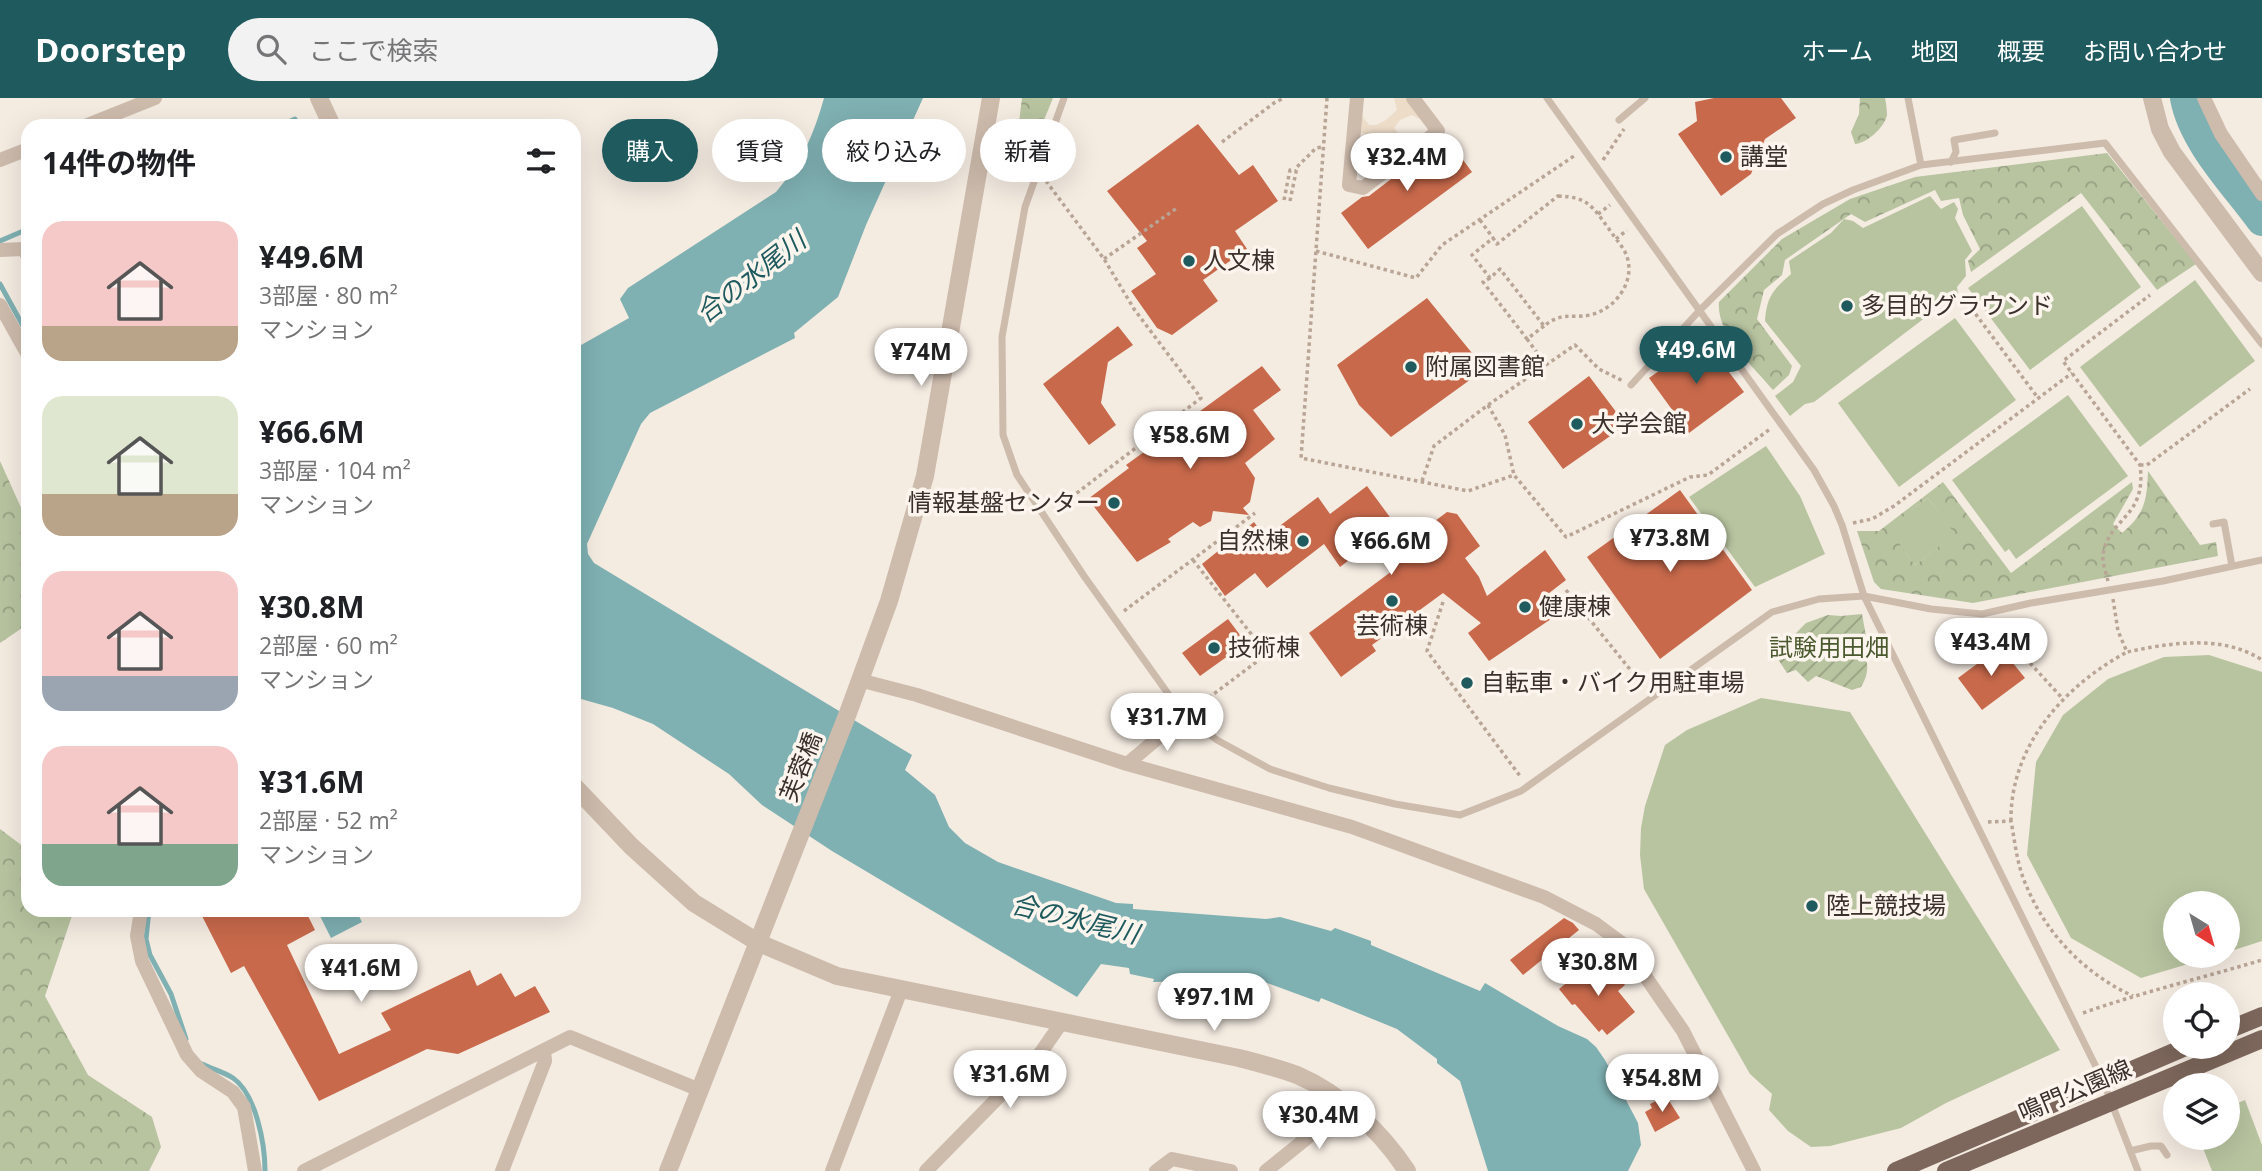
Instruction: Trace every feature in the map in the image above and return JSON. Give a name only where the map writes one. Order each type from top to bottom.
[{"type":"main road","points":[[2240,1025],[2262,1016]]},
{"type":"main road","name":"鳴門公園線","points":[[1946,1171],[2262,1039]]},
{"type":"main road","name":"鳴門公園線","points":[[1896,1171],[2163,1057]]},
{"type":"street","points":[[319,98],[329,119]]},
{"type":"street","name":"芙蓉橋","points":[[668,1171],[759,943],[889,601],[925,475],[991,98]]},
{"type":"street","points":[[1357,98],[1349,185],[1363,188],[1437,131],[1413,98]]},
{"type":"street","points":[[2152,98],[2160,129],[2172,152],[2262,273]]},
{"type":"street","points":[[2204,98],[2221,134],[2262,194]]},
{"type":"street","points":[[102,119],[151,99]]},
{"type":"street","points":[[0,160],[21,152]]},
{"type":"street","points":[[0,250],[21,249]]},
{"type":"street","points":[[0,305],[21,342]]},
{"type":"street","points":[[859,680],[917,695],[1127,764],[1352,827],[1544,897],[1595,924],[1623,944],[1677,1021],[1754,1171]]},
{"type":"street","points":[[1127,764],[1184,716]]},
{"type":"street","points":[[581,793],[631,846],[694,903],[759,943],[837,976],[1238,1058],[1297,1075],[1344,1102],[1372,1127],[1407,1171]]},
{"type":"street","points":[[140,917],[137,936],[142,961],[187,1055],[201,1071],[233,1092],[244,1107],[255,1171]]},
{"type":"street","points":[[832,1171],[901,990]]},
{"type":"street","points":[[926,1171],[1037,1058],[1062,1023]]},
{"type":"street","points":[[304,1171],[570,1037],[700,1090]]},
{"type":"street","points":[[502,1171],[545,1061],[544,1051]]},
{"type":"street","points":[[1266,1171],[1328,1121],[1344,1102]]},
{"type":"street","points":[[1156,1171],[1172,1159],[1231,1171]]},
{"type":"lane","points":[[1056,119],[1063,98]]},
{"type":"lane","points":[[1547,98],[1814,470],[1834,506],[1864,596],[2103,1082],[2138,1171]]},
{"type":"lane","points":[[1619,120],[1645,98]]},
{"type":"lane","points":[[1908,98],[1921,165]]},
{"type":"lane","points":[[1951,162],[1956,152],[1954,141],[1995,133]]},
{"type":"lane","points":[[1631,385],[1700,310],[1777,234],[1823,204],[1921,165],[2105,143],[2262,344]]},
{"type":"lane","points":[[1034,182],[1025,207],[1002,337],[1003,435],[1017,475],[1184,716],[1217,740],[1270,769],[1329,788],[1395,804],[1460,815],[1521,791],[1772,612],[1819,599],[1864,596],[1931,609],[1982,614],[2262,560]]},
{"type":"lane","points":[[2213,524],[2224,522],[2232,566]]},
{"type":"lane","points":[[2130,1151],[2161,1146],[2167,1155]]},
{"type":"path","points":[[1222,142],[1283,98]]},
{"type":"path","points":[[1327,98],[1301,458],[1468,491],[1514,475]]},
{"type":"path","points":[[1290,201],[1297,167],[1317,148],[1323,147]]},
{"type":"path","points":[[1316,251],[1416,278],[1442,245],[1584,149]]},
{"type":"path","points":[[1284,200],[1290,170],[1296,171]]},
{"type":"path","points":[[1045,517],[1201,398],[1134,309],[1104,259],[1047,182]]},
{"type":"path","points":[[1479,220],[1497,244],[1558,197],[1576,197],[1591,204],[1626,254],[1628,278],[1621,296],[1608,307],[1591,315],[1554,318],[1527,340]]},
{"type":"path","points":[[1104,259],[1177,208]]},
{"type":"path","points":[[1490,278],[1472,255],[1493,238]]},
{"type":"path","points":[[1544,326],[1500,270],[1483,282],[1546,365]]},
{"type":"path","points":[[2127,652],[2119,631],[2103,556],[2109,538],[2137,503],[2142,482],[2140,465],[2063,361],[2150,295]]},
{"type":"path","points":[[1963,297],[2038,398]]},
{"type":"path","points":[[1421,482],[1434,446],[1575,345],[1599,369],[1631,385]]},
{"type":"path","points":[[1842,525],[1872,519],[1894,506],[2072,373]]},
{"type":"path","points":[[2140,465],[2147,465],[2249,389]]},
{"type":"path","points":[[1488,405],[1505,436],[1514,475],[1566,537],[1690,477],[1708,475],[1780,422]]},
{"type":"path","points":[[1114,618],[1255,513]]},
{"type":"path","points":[[1193,560],[1267,654],[1207,699]]},
{"type":"path","points":[[1566,590],[1653,698]]},
{"type":"path","points":[[1443,602],[1427,651],[1528,786]]},
{"type":"path","points":[[2133,996],[2109,985],[2082,963],[2048,926],[2025,884],[2011,821],[2011,800],[2021,763],[2054,707],[2104,664],[2127,652],[2152,646],[2213,642],[2262,660]]},
{"type":"path","points":[[2030,663],[2063,699]]},
{"type":"path","points":[[1976,823],[2011,821]]},
{"type":"path","points":[[2072,1017],[2133,996],[2262,960]]},
{"type":"green space","points":[[1022,98],[1053,98],[1044,119],[1019,119]]},
{"type":"green space","points":[[1860,98],[1885,98],[1887,115],[1874,134],[1855,144],[1851,132],[1859,114]]},
{"type":"green space","points":[[2107,153],[2196,264],[2157,290],[2081,193],[1971,272],[1968,261],[1980,249],[1963,215],[1959,198],[1941,201],[1935,190],[1865,222],[1851,214],[1785,260],[1782,275],[1764,290],[1757,319],[1792,366],[1789,375],[1773,390],[1737,349],[1723,326],[1719,302],[1782,239],[1850,199],[1915,177]]},
{"type":"green space","name":"多目的グラウンド","points":[[1930,196],[1941,209],[1954,202],[1958,209],[1955,218],[1972,251],[1965,260],[1966,276],[1957,287],[1958,294],[1943,297],[1922,311],[1926,317],[1814,402],[1805,404],[1790,416],[1775,396],[1793,382],[1801,366],[1765,321],[1772,294],[1791,274],[1789,261],[1831,233],[1844,219],[1863,228]]},
{"type":"green space","points":[[2082,206],[2141,287],[2030,370],[1968,288]]},
{"type":"green space","points":[[2195,280],[2255,361],[2140,447],[2080,367]]},
{"type":"green space","points":[[1955,318],[2016,400],[1899,487],[1838,403]]},
{"type":"green space","points":[[2068,395],[2128,476],[2016,559],[2009,549],[2005,552],[1952,480]]},
{"type":"green space","points":[[1766,446],[1800,496],[1825,554],[1755,587],[1689,497]]},
{"type":"green space","points":[[0,461],[21,508],[21,629],[0,643]]},
{"type":"green space","points":[[2148,471],[2200,545],[2216,542],[2218,556],[1973,603],[1881,589],[1874,582],[1857,531],[1879,531],[1943,482],[2011,573],[2132,482],[2133,489],[2113,524],[2122,533],[2136,519],[2143,506]],"holes":[[[1928,498],[1955,534],[1915,565],[1888,528]]]},
{"type":"green space","points":[[1928,498],[1956,534],[1915,565],[1887,528]]},
{"type":"green space","name":"試験用田畑","points":[[1862,614],[1866,636],[1859,642],[1867,670],[1861,687],[1852,690],[1816,676],[1808,682],[1796,670],[1787,673],[1772,650],[1792,637],[1806,623],[1828,615]]},
{"type":"green space","points":[[2209,655],[2262,672],[2262,941],[2240,948],[2240,891],[2163,891],[2163,968],[2175,968],[2141,978],[2071,938],[2027,855],[2036,762],[2063,715],[2108,679],[2164,657]]},
{"type":"green space","name":"陸上競技場","points":[[1761,698],[1850,712],[2060,1050],[1946,1103],[1901,1128],[1830,1146],[1811,1147],[1788,1131],[1769,1110],[1772,1094],[1750,1074],[1644,889],[1640,855],[1645,806],[1665,745],[1687,730]]},
{"type":"green space","points":[[0,829],[21,845],[21,917],[72,917],[45,996],[88,1075],[152,1117],[161,1147],[149,1171],[0,1171]]},
{"type":"green space","points":[[2245,1100],[2262,1145],[2262,1171],[2212,1171],[2204,1150],[2240,1150],[2240,1102]]},
{"type":"shaded area","points":[[1394,98],[1406,98],[1422,120],[1412,115],[1400,120],[1394,128],[1401,137],[1401,147],[1385,161],[1366,151],[1366,135],[1361,132],[1362,116],[1369,125],[1386,120],[1397,110]]},
{"type":"water","name":"合の水尾川","points":[[824,98],[923,98],[914,119],[822,119],[822,182],[885,182],[838,297],[794,333],[795,338],[650,413],[641,424],[587,544],[588,554],[594,563],[912,755],[905,770],[935,795],[949,827],[965,843],[998,862],[1116,903],[1133,904],[1133,909],[1266,919],[1280,917],[1331,931],[1335,928],[1371,941],[1371,945],[1480,991],[1485,983],[1558,1026],[1587,1039],[1605,1060],[1638,1123],[1641,1145],[1628,1171],[1488,1171],[1460,1081],[1437,1063],[1437,1059],[1397,1029],[1321,998],[1319,1002],[1248,976],[1239,991],[1227,989],[1229,980],[1153,982],[1154,979],[1130,974],[1129,968],[1101,964],[1077,997],[832,851],[762,805],[729,774],[653,724],[581,699],[581,345],[629,318],[620,299],[628,288],[776,192],[784,182],[808,182],[808,143]]},
{"type":"water","points":[[320,917],[360,917],[362,922],[331,938]]},
{"type":"building","name":"講堂","points":[[1714,98],[1781,98],[1796,118],[1765,139],[1751,174],[1721,196],[1678,134],[1697,121],[1695,102]]},
{"type":"building","points":[[1198,124],[1239,175],[1253,165],[1278,201],[1235,231],[1247,249],[1203,280],[1218,301],[1172,335],[1157,328],[1131,291],[1156,274],[1137,248],[1147,241],[1107,191]]},
{"type":"building","points":[[1446,137],[1472,172],[1368,249],[1341,213],[1362,197],[1369,196]]},
{"type":"building","name":"附属図書館","points":[[1427,298],[1485,369],[1391,437],[1359,405],[1337,365]]},
{"type":"building","points":[[1118,326],[1133,345],[1108,362],[1101,403],[1116,425],[1089,445],[1043,384]]},
{"type":"building","points":[[1704,339],[1744,392],[1689,433],[1649,378]]},
{"type":"building","points":[[1262,366],[1281,390],[1253,410],[1275,439],[1245,463],[1255,478],[1250,502],[1243,508],[1249,515],[1213,511],[1211,521],[1200,527],[1193,522],[1168,539],[1171,542],[1137,562],[1088,499],[1129,468],[1126,465]]},
{"type":"building","name":"大学会館","points":[[1589,376],[1626,425],[1563,469],[1528,422]]},
{"type":"building","points":[[1367,486],[1406,539],[1419,533],[1447,512],[1457,514],[1480,546],[1465,558],[1479,577],[1487,596],[1545,550],[1566,580],[1544,597],[1549,605],[1543,610],[1551,619],[1489,661],[1468,633],[1481,623],[1443,593],[1372,645],[1376,651],[1341,677],[1309,633],[1396,568],[1374,541],[1340,567],[1324,544],[1267,588],[1255,573],[1225,596],[1202,564],[1254,522],[1265,537],[1318,497],[1330,514]]},
{"type":"building","points":[[1680,490],[1752,590],[1660,659],[1587,557]]},
{"type":"building","name":"技術棟","points":[[1228,619],[1246,643],[1200,676],[1182,653]]},
{"type":"building","points":[[2000,647],[2025,678],[1982,710],[1958,678]]},
{"type":"building","points":[[203,917],[308,917],[315,930],[287,945],[339,1054],[391,1030],[381,1013],[470,970],[477,986],[501,973],[515,997],[535,986],[550,1012],[458,1054],[427,1049],[319,1101],[244,966],[231,973]]},
{"type":"building","points":[[1564,918],[1579,930],[1523,975],[1510,960]]},
{"type":"building","points":[[1592,962],[1606,979],[1614,972],[1625,985],[1618,991],[1635,1012],[1607,1035],[1602,1029],[1599,1032],[1559,989]]},
{"type":"building","points":[[1666,1096],[1680,1118],[1655,1132],[1645,1112],[1652,1108],[1650,1104]]},
{"type":"waterway","points":[[2186,98],[2190,114],[2207,146],[2262,220]]},
{"type":"waterway","points":[[0,241],[21,232]]},
{"type":"waterway","points":[[0,284],[21,322]]},
{"type":"waterway","points":[[148,917],[146,939],[150,955],[171,994],[186,1039]]},
{"type":"waterway","points":[[202,1064],[233,1078],[248,1095],[258,1120],[265,1171]]},
{"type":"place","name":"講堂","points":[[1726,157]]},
{"type":"place","name":"人文棟","points":[[1189,261]]},
{"type":"place","name":"多目的グラウンド","points":[[1847,306]]},
{"type":"place","name":"附属図書館","points":[[1411,367]]},
{"type":"place","name":"大学会館","points":[[1577,424]]},
{"type":"place","name":"情報基盤センター","points":[[1114,503]]},
{"type":"place","name":"自然棟","points":[[1303,541]]},
{"type":"place","name":"芸術棟","points":[[1392,601]]},
{"type":"place","name":"健康棟","points":[[1525,607]]},
{"type":"place","name":"技術棟","points":[[1214,648]]},
{"type":"place","name":"自転車・バイク用駐車場","points":[[1467,683]]},
{"type":"place","name":"陸上競技場","points":[[1812,906]]}]
